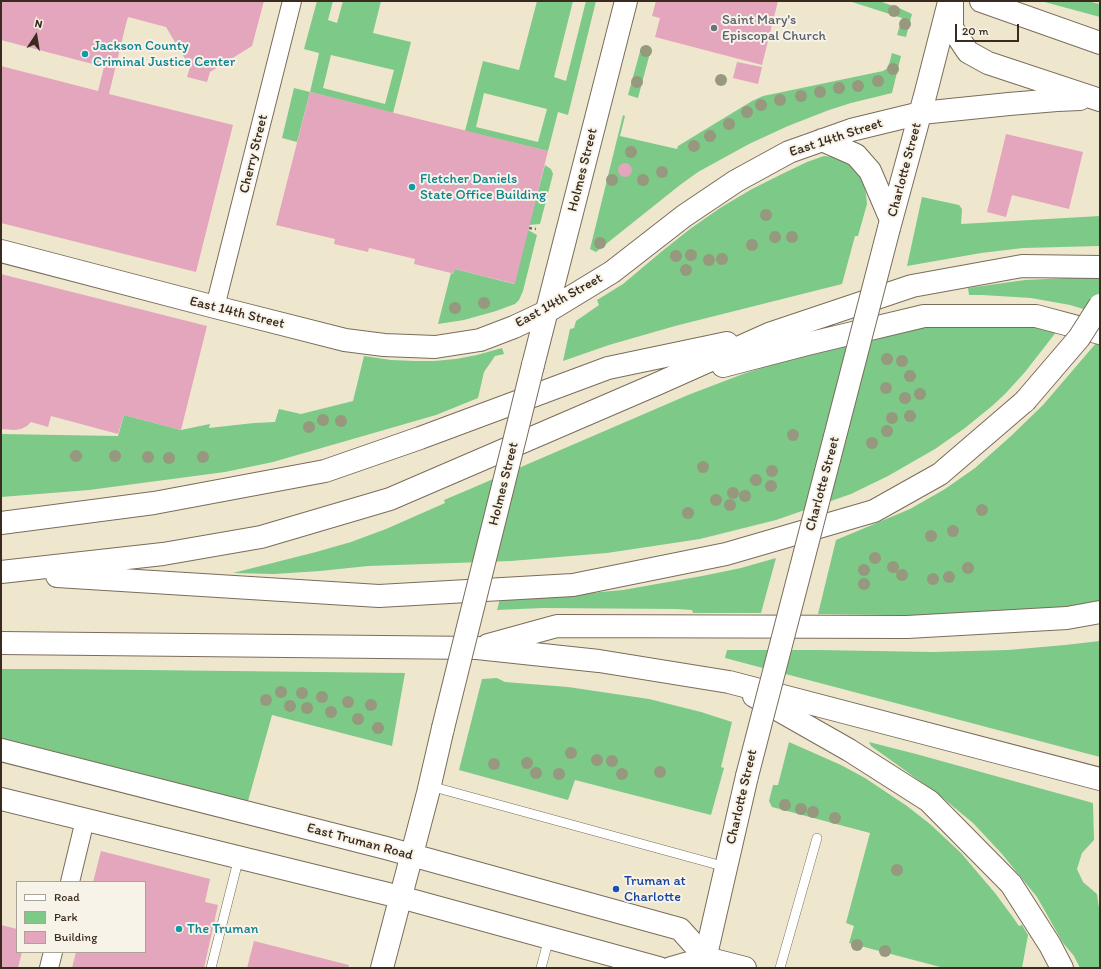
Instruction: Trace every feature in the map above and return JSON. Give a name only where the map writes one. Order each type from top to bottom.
[{"type":"main road","name":"Holmes Street","points":[[382,968],[430,786],[533,365],[626,1]]},
{"type":"main road","points":[[950,1],[952,28],[968,52],[988,63],[1098,100]]},
{"type":"main road","name":"Charlotte Street","points":[[704,963],[747,776],[890,224],[950,1]]},
{"type":"main road","points":[[981,1],[1100,43]]},
{"type":"main road","name":"East 14th Street","points":[[1,251],[345,340],[384,345],[435,347],[480,340],[514,327],[548,311],[612,272],[684,216],[736,181],[789,152],[851,130],[921,113],[1050,100],[1098,100]]},
{"type":"main road","points":[[822,140],[856,155],[870,171],[890,224]]},
{"type":"main road","points":[[1,572],[163,554],[261,536],[390,499],[769,334],[912,286],[1022,266],[1100,267]]},
{"type":"main road","points":[[1,572],[379,596],[573,586],[726,554],[874,511],[940,474],[1025,401],[1079,338],[1100,305]]},
{"type":"main road","points":[[657,384],[807,344],[924,316],[1036,316],[1100,333]]},
{"type":"main road","points":[[1,523],[154,503],[325,470],[420,438],[608,368],[769,334]]},
{"type":"main road","points":[[477,648],[557,626],[907,628],[1067,618],[1100,612]]},
{"type":"main road","points":[[1,643],[477,648],[599,661],[729,682],[1100,779]]},
{"type":"main road","points":[[729,682],[849,750],[929,801],[1010,884],[1050,945],[1062,968]]},
{"type":"main road","name":"East Truman Road","points":[[1,750],[411,855],[680,929],[704,963]]},
{"type":"main road","points":[[1,799],[400,897],[659,968]]},
{"type":"main road","points":[[671,968],[704,963],[745,968]]},
{"type":"street","name":"Cherry Street","points":[[215,307],[292,1]]},
{"type":"street","points":[[70,881],[86,820]]},
{"type":"street","points":[[49,968],[53,953]]},
{"type":"lane","points":[[430,786],[726,867]]},
{"type":"lane","points":[[780,968],[817,838]]},
{"type":"lane","points":[[211,968],[239,857]]},
{"type":"lane","points":[[541,968],[549,938]]},
{"type":"path","points":[[529,228],[536,229]]},
{"type":"green space","points":[[317,1],[333,1],[328,20],[337,23],[343,1],[381,1],[373,33],[411,42],[393,113],[310,92],[319,53],[304,49]],"holes":[[[331,55],[394,70],[385,104],[323,88]]]},
{"type":"green space","points":[[537,1],[573,1],[554,77],[566,81],[586,1],[596,1],[568,115],[558,112],[548,151],[465,131],[483,61],[519,70]],"holes":[[[484,93],[547,109],[538,142],[476,127]]]},
{"type":"green space","points":[[849,1],[879,1],[912,14],[906,37],[897,35],[902,18]]},
{"type":"green space","points":[[1041,1],[1087,1],[1100,4],[1100,17]]},
{"type":"green space","points":[[643,46],[651,49],[638,98],[628,95],[641,48]]},
{"type":"green space","points":[[892,53],[901,56],[892,93],[829,110],[788,126],[749,144],[698,172],[596,252],[590,249],[623,115],[625,116],[620,136],[677,149],[678,146],[752,101],[763,96],[883,71],[888,68]]},
{"type":"green space","points":[[294,88],[310,92],[297,142],[282,138]]},
{"type":"green space","points":[[824,156],[836,157],[856,167],[864,183],[866,194],[867,204],[858,236],[855,236],[842,284],[675,326],[609,345],[563,361],[570,329],[574,328],[576,321],[599,305],[597,300],[623,284],[690,229],[720,208],[752,189],[784,173]]},
{"type":"green space","points":[[545,165],[551,169],[553,174],[540,224],[529,225]]},
{"type":"green space","points":[[922,197],[959,205],[962,209],[961,224],[1100,216],[1100,246],[1023,248],[981,253],[907,266]]},
{"type":"green space","points":[[528,230],[537,235],[523,291],[519,300],[515,304],[496,311],[464,320],[438,324],[451,273],[453,274],[455,269],[514,284]]},
{"type":"green space","points":[[1100,278],[1100,314],[1070,305],[1031,298],[969,295],[968,288],[1025,280]]},
{"type":"green space","points":[[946,322],[1025,325],[1057,331],[1025,372],[1005,394],[965,428],[935,449],[888,476],[851,494],[776,520],[700,539],[607,553],[511,561],[368,566],[274,574],[233,573],[351,542],[386,529],[445,503],[444,500],[688,395],[743,374],[871,337]]},
{"type":"green space","points":[[1097,342],[1100,343],[1100,603],[1067,609],[959,616],[818,614],[836,540],[910,509],[945,489],[975,468],[1043,405]]},
{"type":"green space","points":[[502,348],[504,354],[495,356],[484,372],[478,398],[436,415],[273,462],[225,472],[89,490],[1,497],[1,434],[118,436],[124,415],[181,430],[210,424],[209,428],[275,422],[279,409],[301,414],[353,401],[364,356],[391,360],[434,361],[477,355]]},
{"type":"green space","points":[[776,558],[761,613],[693,613],[692,610],[676,609],[543,608],[497,610],[500,599],[623,590],[741,568]]},
{"type":"green space","points":[[1100,641],[1100,757],[725,658],[727,650],[932,652],[1008,650]]},
{"type":"green space","points":[[1,669],[405,673],[392,746],[272,715],[248,801],[1,738]]},
{"type":"green space","points":[[497,678],[505,682],[568,687],[649,699],[701,712],[732,722],[721,767],[724,768],[711,815],[575,780],[568,800],[459,770],[482,679]]},
{"type":"green space","points":[[789,742],[841,765],[865,778],[907,806],[930,824],[961,853],[995,893],[1019,926],[1022,925],[1028,935],[1022,968],[944,968],[849,943],[854,926],[846,923],[870,833],[772,807],[769,801],[773,785],[778,785]]},
{"type":"green space","points":[[869,742],[1093,803],[1094,840],[1082,853],[1077,869],[1083,882],[1097,894],[1100,915],[1100,968],[1080,968],[1074,956],[1063,943],[1037,897],[1002,854],[973,823],[938,794],[871,746]]},
{"type":"building","points":[[1,1],[264,1],[252,46],[210,72],[207,82],[187,77],[190,67],[166,27],[128,17],[126,24],[109,94],[233,125],[196,272],[1,223],[1,66],[98,91],[104,67],[1,40]]},
{"type":"building","name":"Saint Mary's Episcopal Church","points":[[656,1],[778,1],[762,65],[655,37],[660,18],[652,16]]},
{"type":"building","points":[[737,62],[762,67],[758,84],[733,78]]},
{"type":"building","name":"Fletcher Daniels State Office Building","points":[[310,92],[548,151],[515,284],[455,269],[453,274],[414,264],[415,259],[369,248],[368,252],[334,244],[335,239],[276,225]]},
{"type":"building","points":[[1006,134],[1083,152],[1069,209],[1012,195],[1006,217],[987,212]]},
{"type":"building","points":[[625,163],[630,165],[632,170],[630,175],[625,177],[620,175],[618,170],[620,165]]},
{"type":"building","points":[[1,274],[207,326],[181,430],[124,415],[118,434],[51,416],[48,427],[31,422],[21,429],[1,429]]},
{"type":"building","name":"The Truman","points":[[101,851],[210,879],[205,902],[218,905],[204,968],[72,968],[76,953],[146,953],[146,881],[93,881]]},
{"type":"building","points":[[1,925],[16,929],[16,953],[22,953],[18,968],[1,968]]},
{"type":"building","points":[[254,941],[349,965],[348,968],[247,968]]},
{"type":"place","name":"Saint Mary's Episcopal Church","points":[[714,28]]},
{"type":"place","name":"Jackson County Criminal Justice Center","points":[[85,54]]},
{"type":"place","name":"Fletcher Daniels State Office Building","points":[[412,187]]},
{"type":"place","name":"Truman at Charlotte","points":[[616,889]]},
{"type":"place","name":"The Truman","points":[[179,929]]}]
